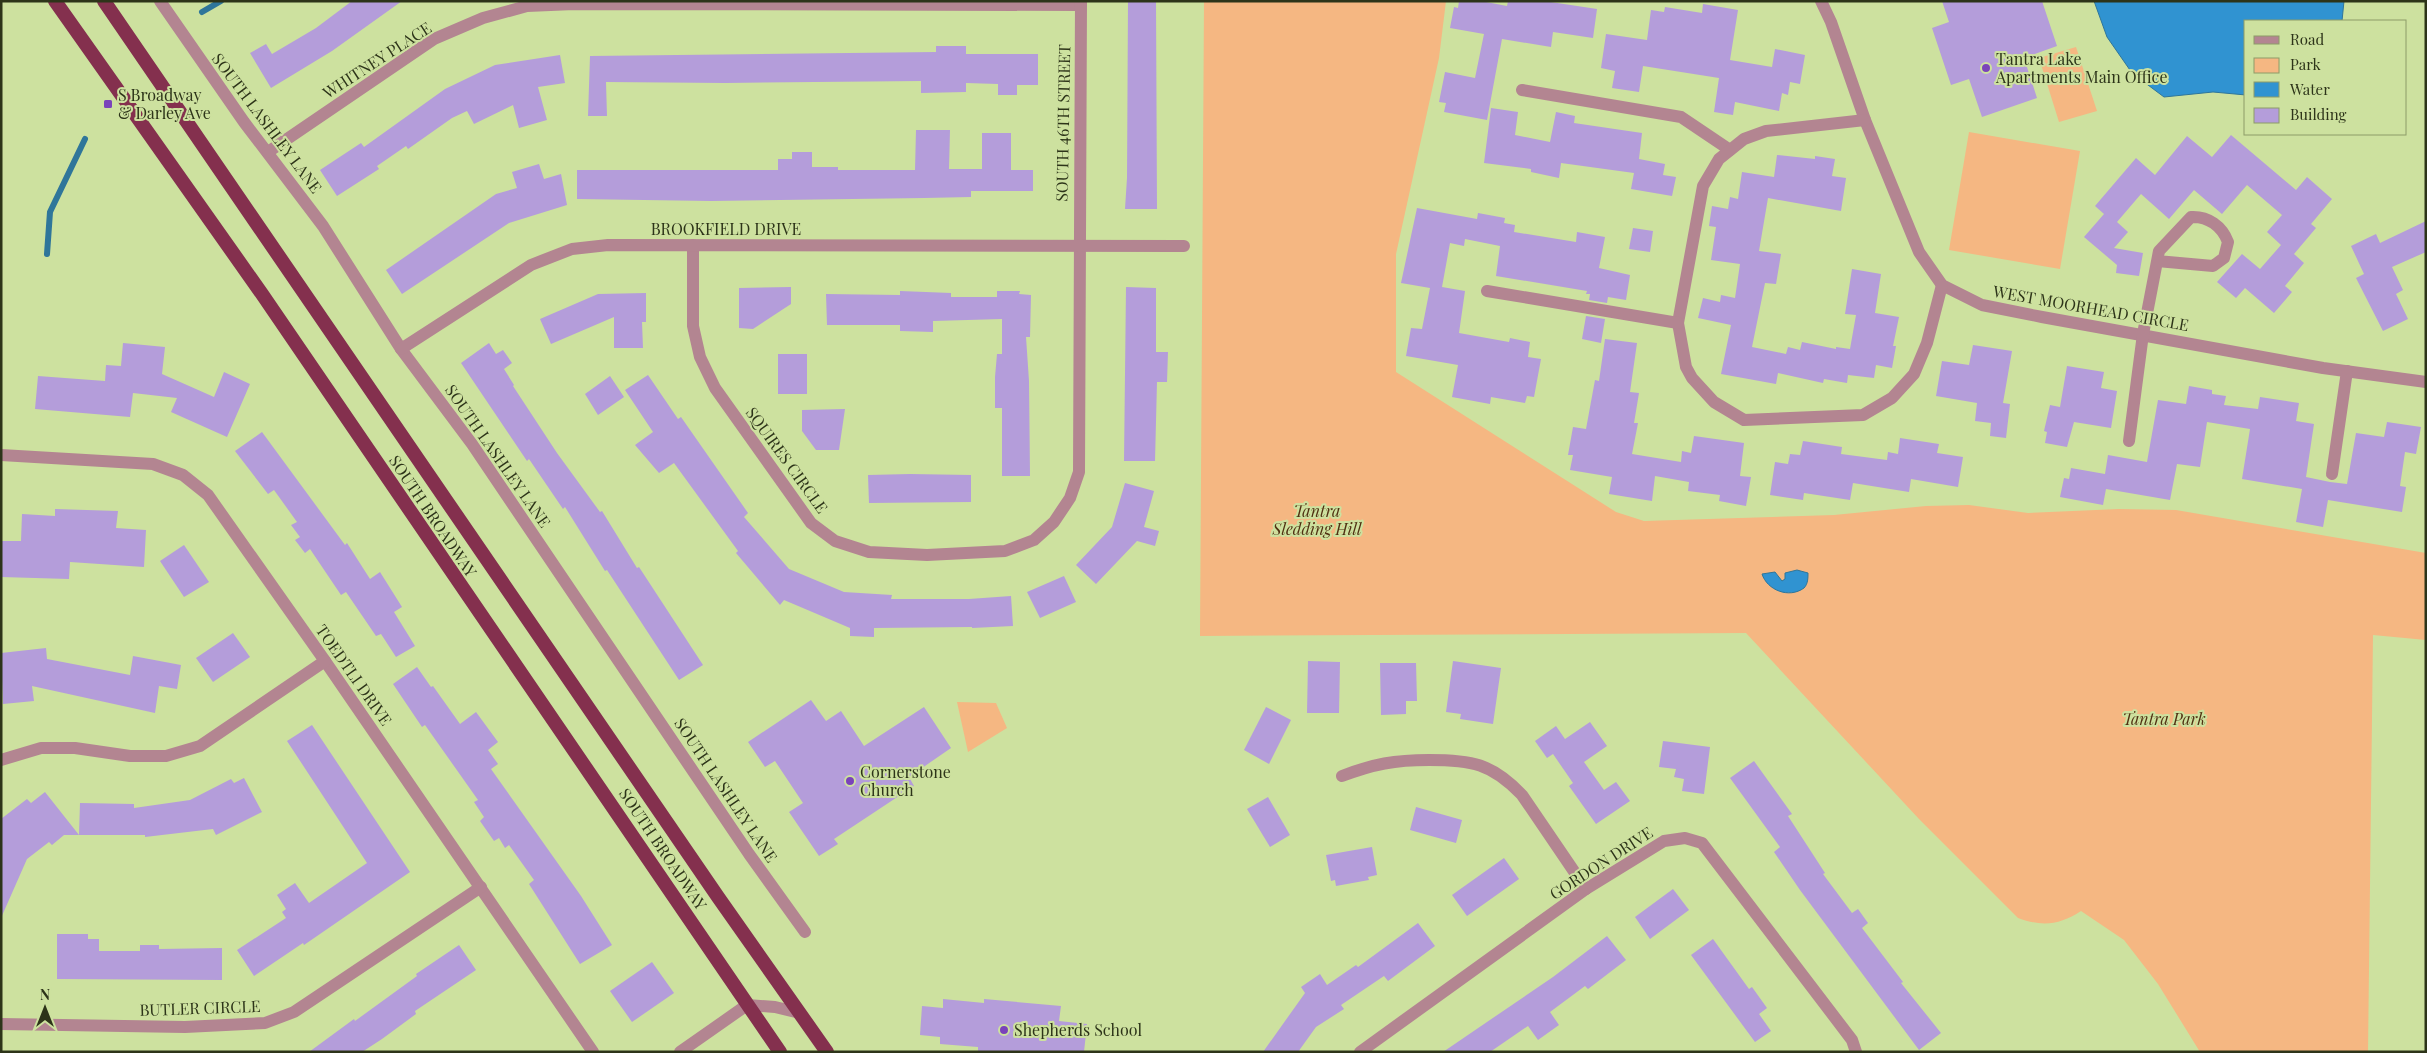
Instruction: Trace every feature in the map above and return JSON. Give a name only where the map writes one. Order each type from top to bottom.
[{"type":"highway","name":"SOUTH BROADWAY","points":[[55,1],[262,294],[780,1052]]},
{"type":"highway","name":"SOUTH BROADWAY","points":[[104,1],[718,898],[827,1052]]},
{"type":"street","name":"SOUTH LASHLEY LANE","points":[[160,1],[244,122],[323,226],[401,349],[472,444],[749,854],[805,932]]},
{"type":"street","name":"WEST MOORHEAD CIRCLE","points":[[1821,1],[1831,22],[1865,120],[1919,252],[1942,285],[1982,305],[2347,371],[2426,382]]},
{"type":"street","name":"WHITNEY PLACE","points":[[268,152],[434,39],[483,18],[526,6],[574,4],[1080,3]]},
{"type":"street","name":"SOUTH 46TH STREET","points":[[1078,246],[1080,3]]},
{"type":"street","points":[[1522,90],[1681,117],[1730,150]]},
{"type":"street","points":[[1865,120],[1805,129],[1766,131],[1744,140],[1719,159],[1703,186],[1678,323],[1686,367],[1692,378],[1714,402],[1744,420],[1864,415],[1892,398],[1914,374],[1927,343],[1942,285]]},
{"type":"street","points":[[2129,440],[2143,334],[2157,261],[2159,251],[2191,217],[2206,218],[2222,232],[2228,242],[2224,258],[2213,266],[2157,261]]},
{"type":"street","name":"BROOKFIELD DRIVE","points":[[401,349],[531,266],[572,249],[608,245],[1184,246]]},
{"type":"street","name":"SQUIRES CIRCLE","points":[[693,245],[693,326],[700,357],[715,388],[811,523],[835,541],[869,552],[927,555],[1006,551],[1034,540],[1054,522],[1070,498],[1079,472],[1078,246]]},
{"type":"street","points":[[1487,291],[1678,323]]},
{"type":"street","points":[[2332,474],[2347,371]]},
{"type":"street","name":"TOEDTLI DRIVE","points":[[1,455],[153,464],[183,475],[208,495],[325,661],[593,1052]]},
{"type":"street","points":[[1,760],[41,748],[75,748],[137,756],[166,756],[195,748],[325,661]]},
{"type":"street","points":[[1342,776],[1368,766],[1394,760],[1461,760],[1487,768],[1512,784],[1522,795],[1586,889]]},
{"type":"street","name":"GORDON DRIVE","points":[[1360,1052],[1586,889],[1664,841],[1685,838],[1702,843],[1852,1040],[1856,1052]]},
{"type":"street","name":"BUTLER CIRCLE","points":[[1,1024],[185,1027],[265,1023],[294,1012],[481,887]]},
{"type":"street","points":[[680,1052],[747,1005],[775,1007],[800,1013]]},
{"type":"green space","name":"Tantra Park","points":[[1204,1],[1446,1],[1439,58],[1396,254],[1396,372],[1616,512],[1644,521],[1834,515],[1926,506],[1969,505],[2028,513],[2119,509],[2176,510],[2426,553],[2426,640],[2373,635],[2368,1052],[2200,1052],[2158,984],[2124,940],[2081,911],[2066,919],[2051,923],[2035,923],[2018,918],[1919,819],[1746,633],[1200,636]]},
{"type":"green space","points":[[2076,47],[2097,111],[2059,122],[2039,58]]},
{"type":"green space","points":[[1969,132],[2080,151],[2060,269],[1949,250]]},
{"type":"green space","points":[[957,702],[996,703],[1007,728],[968,752]]},
{"type":"water","points":[[2094,1],[2344,1],[2342,20],[2244,20],[2244,95],[2213,92],[2164,97],[2132,73],[2107,37]]},
{"type":"water","points":[[1797,570],[1808,573],[1808,581],[1804,588],[1792,593],[1785,593],[1774,588],[1765,580],[1762,574],[1775,572],[1782,581],[1785,579],[1785,573]]},
{"type":"building","points":[[352,1],[402,1],[332,51],[271,88],[250,53],[266,44],[272,54],[316,28]]},
{"type":"building","points":[[1128,1],[1156,1],[1157,209],[1125,209],[1127,178]]},
{"type":"building","points":[[1459,1],[1481,1],[1507,6],[1508,1],[1544,1],[1597,9],[1593,38],[1553,32],[1551,47],[1502,39],[1487,120],[1444,112],[1446,103],[1439,102],[1445,72],[1475,78],[1484,34],[1450,28],[1454,7],[1458,8]]},
{"type":"building","name":"Tantra Lake Apartments Main Office","points":[[1942,1],[2042,1],[2057,46],[2024,58],[2037,98],[1982,117],[1969,79],[1951,85],[1932,28],[1949,22]]},
{"type":"building","points":[[1703,4],[1738,10],[1730,60],[1772,67],[1775,49],[1805,55],[1800,84],[1790,82],[1788,95],[1782,93],[1779,111],[1735,102],[1733,115],[1714,112],[1719,78],[1643,66],[1639,92],[1612,88],[1615,71],[1601,68],[1606,34],[1647,40],[1651,10],[1664,12],[1665,7],[1702,13]]},
{"type":"building","points":[[936,46],[966,46],[966,54],[1038,54],[1038,85],[1017,85],[1017,95],[998,95],[998,84],[966,83],[966,92],[921,93],[921,81],[606,82],[607,116],[588,116],[590,56],[936,52]]},
{"type":"building","points":[[560,55],[565,83],[538,87],[547,120],[519,128],[513,105],[474,124],[467,111],[452,118],[408,149],[406,146],[377,166],[379,169],[337,196],[320,170],[361,143],[364,147],[445,89],[495,65]]},
{"type":"building","points":[[1491,108],[1518,112],[1515,135],[1550,142],[1556,112],[1575,116],[1574,123],[1642,133],[1639,159],[1665,164],[1663,175],[1676,177],[1672,196],[1631,189],[1634,173],[1561,163],[1559,178],[1531,172],[1531,169],[1484,163]]},
{"type":"building","points":[[916,130],[950,130],[949,169],[982,169],[982,133],[1011,133],[1011,170],[1033,170],[1033,191],[971,191],[971,197],[924,198],[711,201],[577,199],[577,170],[778,170],[778,159],[792,159],[792,152],[812,152],[812,167],[838,167],[838,170],[915,170]]},
{"type":"building","points":[[2231,135],[2296,190],[2307,177],[2332,199],[2311,224],[2316,228],[2294,254],[2304,263],[2285,286],[2292,292],[2274,313],[2245,288],[2236,298],[2217,282],[2242,254],[2260,269],[2281,245],[2267,232],[2282,215],[2247,185],[2222,214],[2194,190],[2169,219],[2141,194],[2117,222],[2128,232],[2114,248],[2143,253],[2139,276],[2116,273],[2117,265],[2084,237],[2104,214],[2095,206],[2136,158],[2155,175],[2187,136],[2212,157]]},
{"type":"building","points":[[1777,155],[1815,159],[1815,156],[1835,159],[1832,176],[1846,178],[1841,211],[1768,198],[1759,251],[1781,254],[1776,284],[1765,283],[1752,347],[1786,354],[1788,347],[1800,350],[1802,342],[1836,349],[1836,347],[1850,349],[1856,315],[1845,314],[1852,269],[1881,274],[1875,313],[1899,317],[1893,346],[1896,346],[1892,368],[1876,365],[1874,378],[1848,375],[1847,383],[1824,379],[1823,383],[1778,373],[1776,384],[1721,374],[1731,325],[1698,318],[1703,298],[1720,302],[1721,295],[1735,298],[1740,264],[1711,260],[1716,227],[1709,226],[1712,206],[1728,209],[1730,197],[1738,199],[1742,172],[1774,177]]},
{"type":"building","points":[[539,164],[544,179],[561,174],[567,205],[509,223],[402,294],[386,270],[496,194],[517,188],[512,172]]},
{"type":"building","points":[[1417,208],[1477,219],[1478,213],[1505,218],[1504,223],[1515,225],[1514,232],[1576,242],[1577,232],[1605,237],[1599,268],[1630,275],[1626,300],[1608,297],[1607,303],[1589,300],[1590,294],[1586,294],[1587,291],[1496,276],[1500,246],[1465,239],[1464,246],[1450,243],[1442,287],[1465,291],[1459,333],[1509,342],[1510,338],[1530,342],[1528,357],[1541,359],[1534,397],[1527,396],[1525,403],[1491,397],[1490,404],[1452,397],[1458,365],[1406,356],[1411,328],[1422,329],[1430,288],[1401,283]]},
{"type":"building","points":[[2426,221],[2426,252],[2392,267],[2403,290],[2396,294],[2408,319],[2383,331],[2356,278],[2364,274],[2351,246],[2376,234],[2380,243]]},
{"type":"building","points":[[1633,228],[1653,231],[1650,252],[1629,249]]},
{"type":"building","points":[[791,287],[791,304],[753,329],[739,328],[739,288]]},
{"type":"building","points":[[1126,287],[1156,288],[1156,352],[1168,352],[1167,382],[1157,382],[1155,461],[1124,461]]},
{"type":"building","points":[[900,291],[951,293],[951,297],[997,297],[997,291],[1020,291],[1019,294],[1031,295],[1030,337],[1026,337],[1029,381],[1030,476],[1002,476],[1002,408],[995,408],[995,377],[997,354],[1002,354],[1002,319],[933,321],[933,332],[900,331],[900,325],[827,325],[826,294],[900,295]]},
{"type":"building","points":[[646,293],[646,322],[642,322],[643,348],[614,348],[614,317],[551,344],[540,319],[598,294]]},
{"type":"building","points":[[1586,316],[1605,319],[1601,343],[1582,339]]},
{"type":"building","points":[[1605,339],[1637,343],[1630,392],[1639,393],[1634,423],[1638,423],[1632,454],[1681,462],[1682,451],[1691,453],[1694,436],[1744,443],[1740,476],[1751,477],[1746,506],[1719,501],[1720,495],[1688,491],[1689,482],[1655,476],[1652,501],[1609,494],[1612,477],[1570,470],[1573,455],[1568,455],[1573,427],[1586,429],[1595,380],[1599,381]]},
{"type":"building","points":[[123,343],[165,347],[162,374],[214,397],[224,372],[250,384],[227,437],[171,412],[177,398],[133,393],[130,417],[35,409],[38,376],[105,381],[106,365],[121,366]]},
{"type":"building","points":[[489,343],[496,354],[503,350],[512,363],[504,369],[513,386],[557,453],[600,512],[602,511],[637,568],[639,567],[703,665],[679,680],[607,570],[605,571],[565,507],[563,509],[529,459],[527,461],[461,363]]},
{"type":"building","points":[[1973,345],[2012,351],[2003,403],[2010,404],[2006,438],[1990,436],[1991,423],[1975,421],[1977,403],[1936,396],[1942,361],[1969,365]]},
{"type":"building","points":[[778,354],[807,354],[807,394],[778,394]]},
{"type":"building","points":[[2067,366],[2104,372],[2101,388],[2117,391],[2111,428],[2074,422],[2067,447],[2045,443],[2047,432],[2044,431],[2050,405],[2060,407]]},
{"type":"building","points":[[648,375],[678,419],[681,417],[748,513],[744,517],[789,569],[844,592],[892,595],[891,599],[969,599],[1011,596],[1013,626],[874,628],[874,637],[850,636],[850,628],[784,600],[780,605],[736,553],[738,551],[674,463],[659,473],[635,445],[653,432],[625,390]]},
{"type":"building","points":[[610,376],[624,397],[598,415],[585,394]]},
{"type":"building","points":[[2189,386],[2212,390],[2212,394],[2226,396],[2224,405],[2258,409],[2260,397],[2299,403],[2296,421],[2314,424],[2306,477],[2330,482],[2347,484],[2356,433],[2384,437],[2387,422],[2421,427],[2416,454],[2405,452],[2400,486],[2406,487],[2402,512],[2328,500],[2323,527],[2296,522],[2302,489],[2242,479],[2250,429],[2207,422],[2200,467],[2177,464],[2170,500],[2106,489],[2103,505],[2060,497],[2064,478],[2069,479],[2071,468],[2105,474],[2108,455],[2147,462],[2158,400],[2186,404]]},
{"type":"building","points":[[845,409],[839,450],[816,450],[802,431],[802,410]]},
{"type":"building","points":[[262,432],[345,545],[347,543],[370,579],[380,572],[402,607],[394,612],[415,646],[396,657],[381,634],[376,636],[346,592],[341,595],[310,549],[305,553],[295,540],[300,537],[291,525],[297,522],[274,490],[268,494],[235,451]]},
{"type":"building","points":[[1900,438],[1939,444],[1937,453],[1963,457],[1958,487],[1911,479],[1909,492],[1853,483],[1850,500],[1804,493],[1803,500],[1770,495],[1775,462],[1788,464],[1790,454],[1800,455],[1803,441],[1842,447],[1841,454],[1887,460],[1888,452],[1898,454]]},
{"type":"building","points":[[868,475],[971,475],[971,502],[869,503]]},
{"type":"building","points":[[1125,483],[1154,491],[1144,527],[1159,531],[1155,546],[1137,541],[1096,584],[1076,565],[1112,527]]},
{"type":"building","points":[[55,509],[118,511],[116,528],[146,530],[144,567],[70,562],[69,579],[1,577],[1,541],[21,541],[22,514],[55,516]]},
{"type":"building","points":[[184,545],[209,582],[184,597],[160,561]]},
{"type":"building","points":[[1064,576],[1076,602],[1040,618],[1027,592]]},
{"type":"building","points":[[233,633],[250,657],[213,682],[196,658]]},
{"type":"building","points":[[46,648],[47,659],[130,675],[133,656],[181,665],[177,689],[159,686],[155,713],[32,686],[34,701],[3,704],[1,653]]},
{"type":"building","points":[[1308,661],[1340,662],[1339,713],[1307,713]]},
{"type":"building","points":[[1453,661],[1501,668],[1493,724],[1460,719],[1461,714],[1446,712]]},
{"type":"building","points":[[1380,663],[1416,663],[1417,701],[1406,701],[1406,714],[1381,715]]},
{"type":"building","points":[[417,667],[460,724],[476,712],[498,742],[488,750],[498,764],[491,769],[581,896],[612,945],[580,964],[529,884],[534,880],[509,845],[505,848],[499,838],[494,841],[480,821],[484,817],[474,802],[478,800],[425,725],[422,727],[393,684]]},
{"type":"building","name":"Cornerstone Church","points":[[811,700],[826,721],[841,711],[864,746],[924,707],[951,748],[909,777],[914,786],[834,839],[838,844],[819,856],[789,812],[803,803],[775,761],[765,767],[748,742]]},
{"type":"building","points":[[1266,707],[1291,720],[1269,764],[1244,750]]},
{"type":"building","points":[[1590,722],[1607,746],[1584,762],[1604,790],[1616,782],[1630,801],[1596,824],[1569,786],[1573,783],[1553,754],[1547,758],[1535,741],[1556,726],[1565,739]]},
{"type":"building","points":[[312,725],[410,872],[304,945],[303,943],[254,976],[237,950],[286,918],[282,912],[286,909],[277,895],[295,883],[309,903],[367,863],[287,741]]},
{"type":"building","points":[[1663,741],[1710,747],[1704,794],[1682,791],[1684,779],[1674,777],[1676,769],[1659,767]]},
{"type":"building","points":[[1754,761],[1792,814],[1788,816],[1825,873],[1823,874],[1852,913],[1858,909],[1868,923],[1862,928],[1903,982],[1901,983],[1941,1033],[1919,1050],[1800,890],[1774,852],[1780,847],[1730,778]]},
{"type":"building","points":[[244,778],[262,812],[216,835],[213,829],[145,837],[145,835],[79,835],[80,803],[134,804],[134,808],[190,800],[231,779],[234,783]]},
{"type":"building","points":[[45,792],[79,835],[64,835],[52,845],[49,842],[27,859],[1,918],[1,819],[27,799],[31,803]]},
{"type":"building","points":[[1268,797],[1290,835],[1270,847],[1247,809]]},
{"type":"building","points":[[1416,807],[1462,820],[1456,843],[1410,830]]},
{"type":"building","points":[[1372,847],[1377,875],[1368,877],[1369,880],[1336,886],[1335,880],[1331,881],[1326,855]]},
{"type":"building","points":[[1504,858],[1519,879],[1467,916],[1452,895]]},
{"type":"building","points":[[1673,889],[1689,910],[1650,939],[1635,917]]},
{"type":"building","points":[[1418,923],[1435,946],[1388,981],[1384,976],[1341,1005],[1344,1009],[1316,1027],[1298,1052],[1263,1052],[1305,993],[1301,987],[1320,974],[1327,985],[1356,965],[1358,967]]},
{"type":"building","points":[[57,934],[88,934],[88,939],[99,939],[99,951],[140,951],[140,945],[159,945],[159,949],[222,948],[222,980],[57,979]]},
{"type":"building","points":[[1607,936],[1626,960],[1588,989],[1585,986],[1550,1012],[1559,1025],[1538,1040],[1528,1026],[1490,1052],[1443,1052],[1553,977]]},
{"type":"building","points":[[1713,939],[1749,989],[1752,987],[1767,1008],[1759,1014],[1771,1031],[1755,1042],[1691,955]]},
{"type":"building","points":[[459,945],[476,970],[415,1011],[416,1014],[382,1039],[362,1052],[309,1052],[354,1019],[355,1021],[417,976],[416,974]]},
{"type":"building","points":[[652,962],[674,993],[632,1022],[610,991]]},
{"type":"building","name":"Shepherds School","points":[[943,999],[984,1003],[984,999],[1061,1006],[1059,1021],[1087,1024],[1084,1052],[978,1052],[978,1047],[940,1044],[940,1037],[920,1035],[922,1006],[943,1008]]},
{"type":"waterway","points":[[202,12],[221,1]]},
{"type":"waterway","points":[[47,254],[50,212],[85,139]]},
{"type":"place","name":"Tantra Lake Apartments Main Office","points":[[1986,68]]},
{"type":"place","name":"S Broadway & Darley Ave","points":[[108,104]]},
{"type":"place","name":"Cornerstone Church","points":[[850,781]]},
{"type":"place","name":"Shepherds School","points":[[1004,1030]]},
{"type":"park label","name":"Tantra Sledding Hill","points":[[1317,520]]}]
